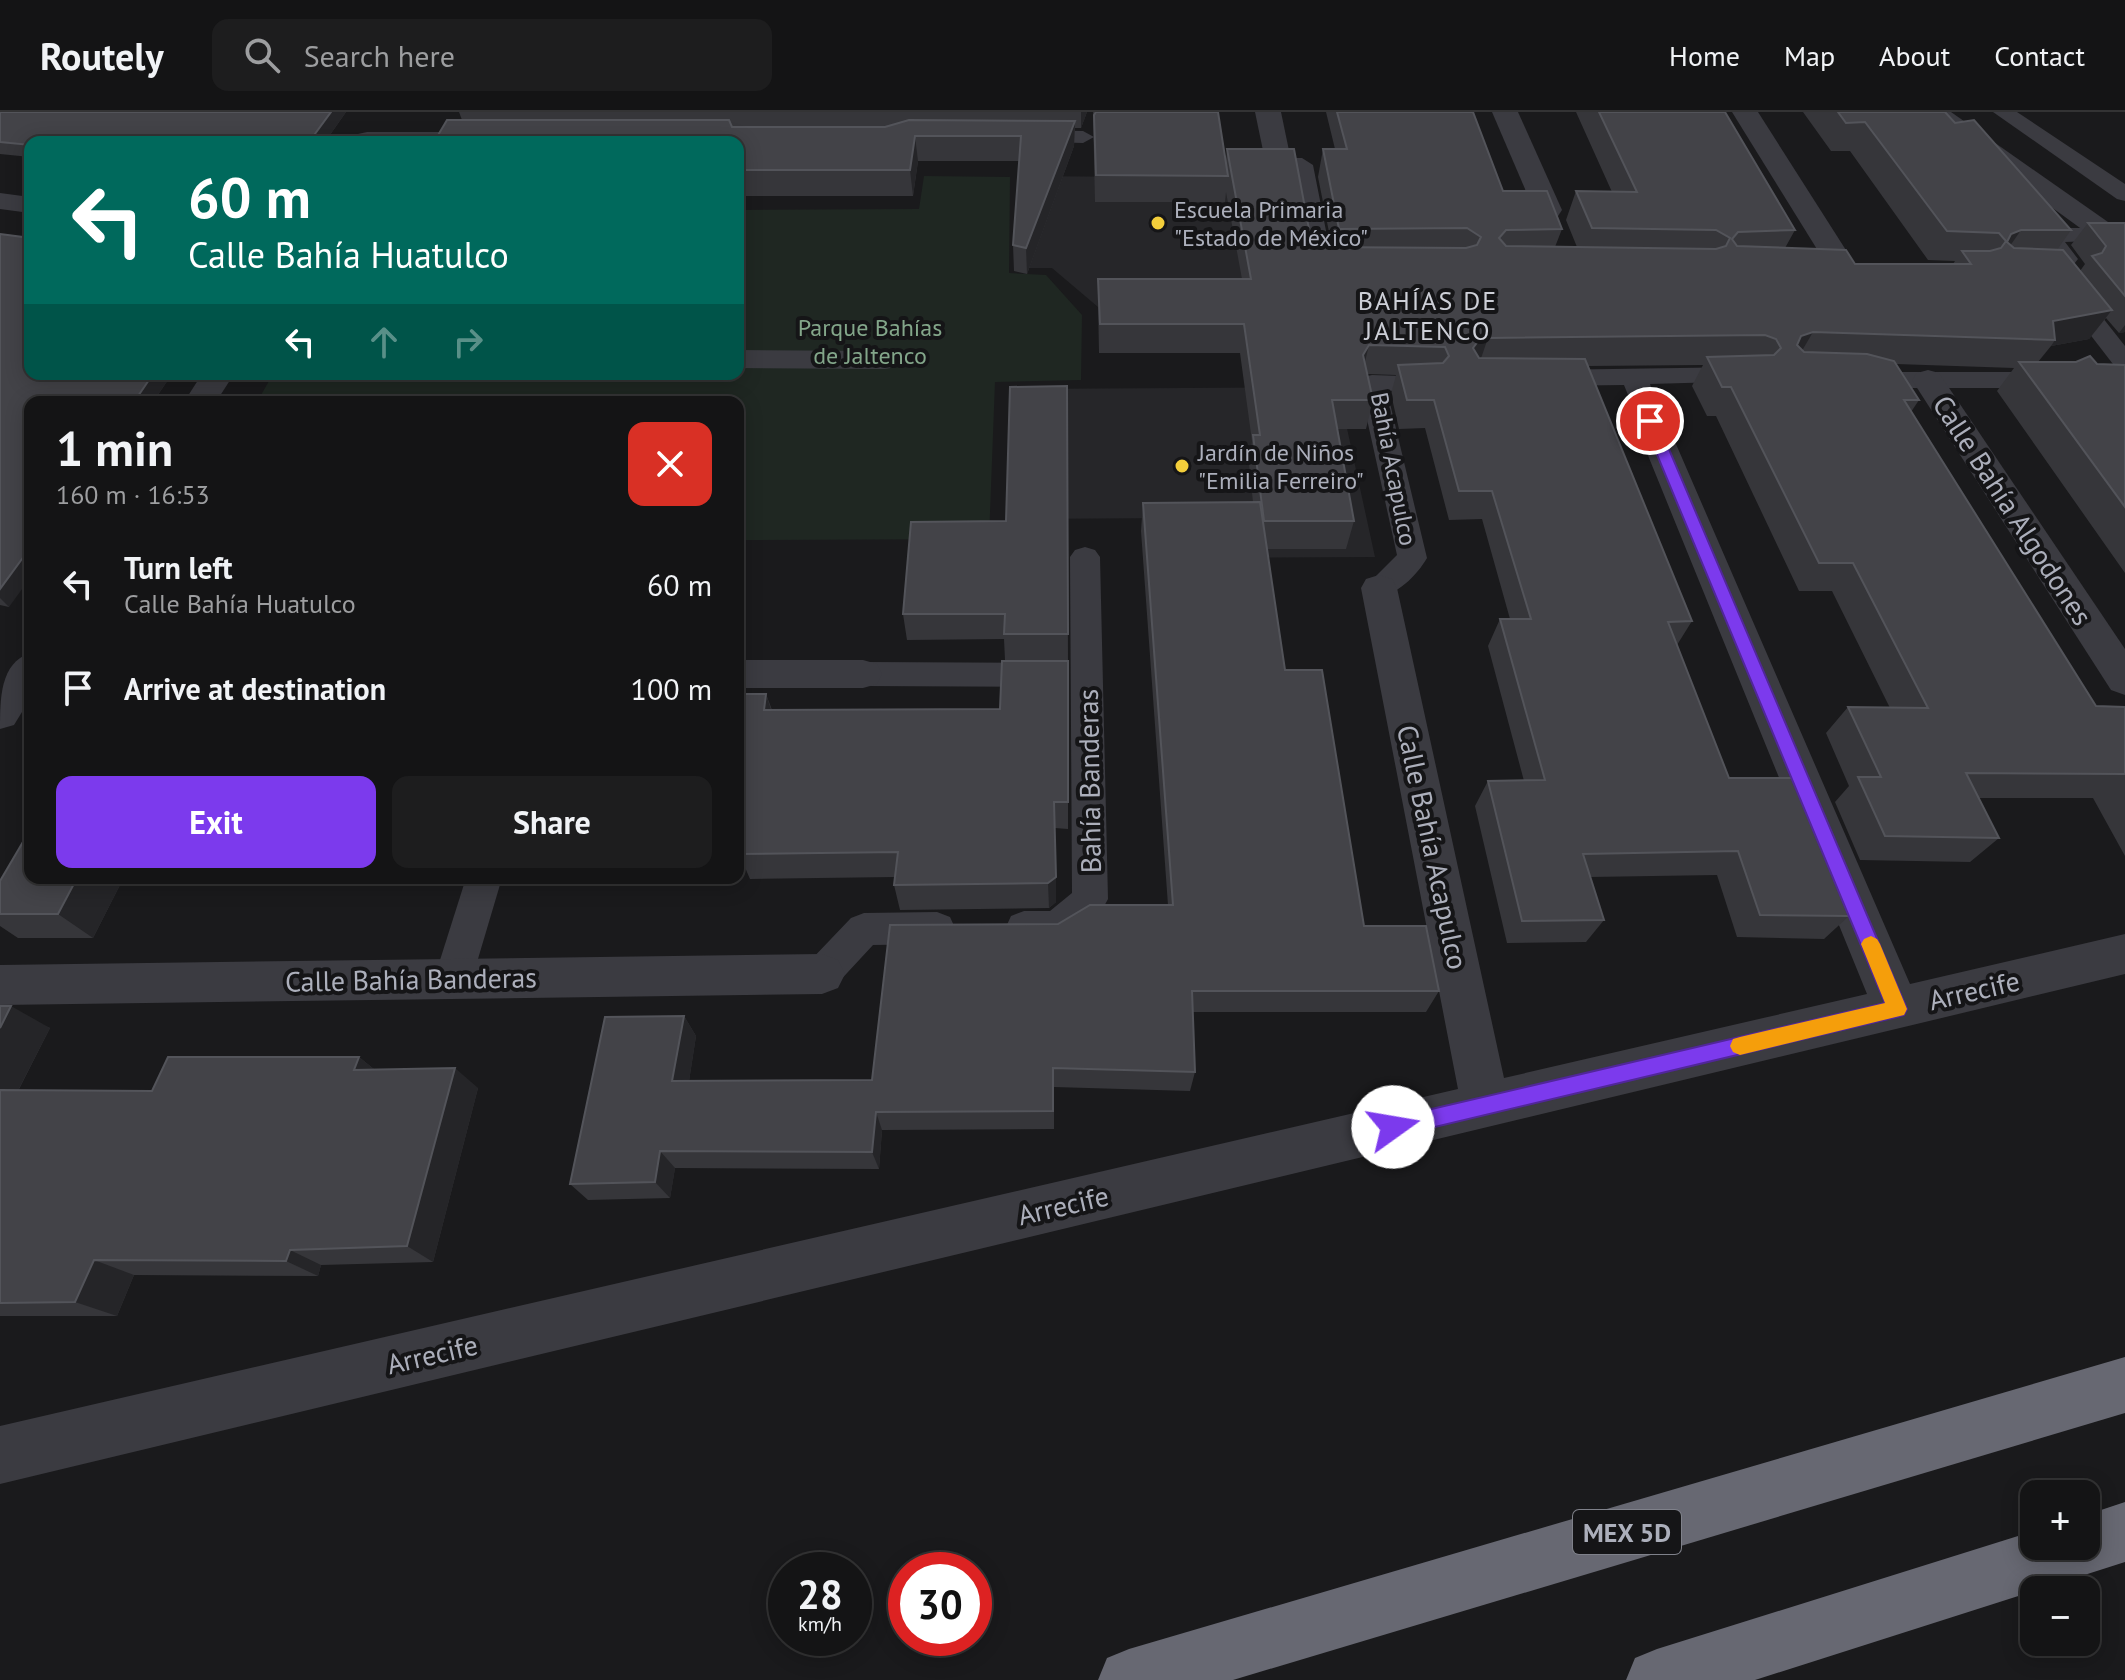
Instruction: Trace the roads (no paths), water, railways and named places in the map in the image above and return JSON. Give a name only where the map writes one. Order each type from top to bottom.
[{"type":"highway","name":"MEX 5D","points":[[1129,1680],[2125,1385]]},
{"type":"highway","points":[[2100,1540],[2125,1532]]},
{"type":"highway","points":[[1657,1680],[2037,1560]]},
{"type":"street","points":[[369,136],[384,112]]},
{"type":"street","points":[[1005,136],[1083,144],[1082,121],[1074,112]]},
{"type":"street","points":[[1268,112],[1279,165],[1302,165],[1321,268],[1367,268]]},
{"type":"street","points":[[1505,112],[1551,218]]},
{"type":"street","points":[[1745,112],[1843,269]]},
{"type":"street","points":[[1934,112],[2108,235]]},
{"type":"street","points":[[2003,112],[2125,194]]},
{"type":"street","points":[[0,201],[24,204]]},
{"type":"street","points":[[2108,235],[2048,235],[2074,269],[2045,269],[2120,377]]},
{"type":"street","points":[[1811,269],[1871,269]]},
{"type":"street","points":[[744,359],[885,360]]},
{"type":"street","points":[[1836,372],[1879,380],[2053,380]]},
{"type":"street","points":[[1526,378],[1749,375]]},
{"type":"street","points":[[1634,376],[1650,421],[1897,1009]]},
{"type":"street","name":"Calle Bahía Algodones","points":[[1928,380],[2125,680]]},
{"type":"street","name":"Bahía Acapulco","points":[[1379,588],[1412,558],[1372,383],[1425,383]]},
{"type":"street","name":"Bahía Banderas","points":[[822,974],[864,929],[1058,927],[1090,899],[1085,557]]},
{"type":"street","name":"Calle Bahía Acapulco","points":[[1379,588],[1486,1106]]},
{"type":"street","points":[[744,674],[1087,675]]},
{"type":"street","points":[[0,714],[24,678]]},
{"type":"street","points":[[453,979],[482,884]]},
{"type":"street","name":"Arrecife","points":[[0,1455],[2125,954]]},
{"type":"street","name":"Calle Bahía Banderas","points":[[0,985],[822,974]]},
{"type":"place","name":"Escuela Primaria \"Estado de México\"","points":[[1158,223]]},
{"type":"place","name":"Jardín de Niños \"Emilia Ferreiro\"","points":[[1182,466]]},
{"type":"district","name":"BAHÍAS DE JALTENCO","points":[[1428,315]]},
{"type":"park label","name":"Parque Bahías de Jaltenco","points":[[870,341]]}]
